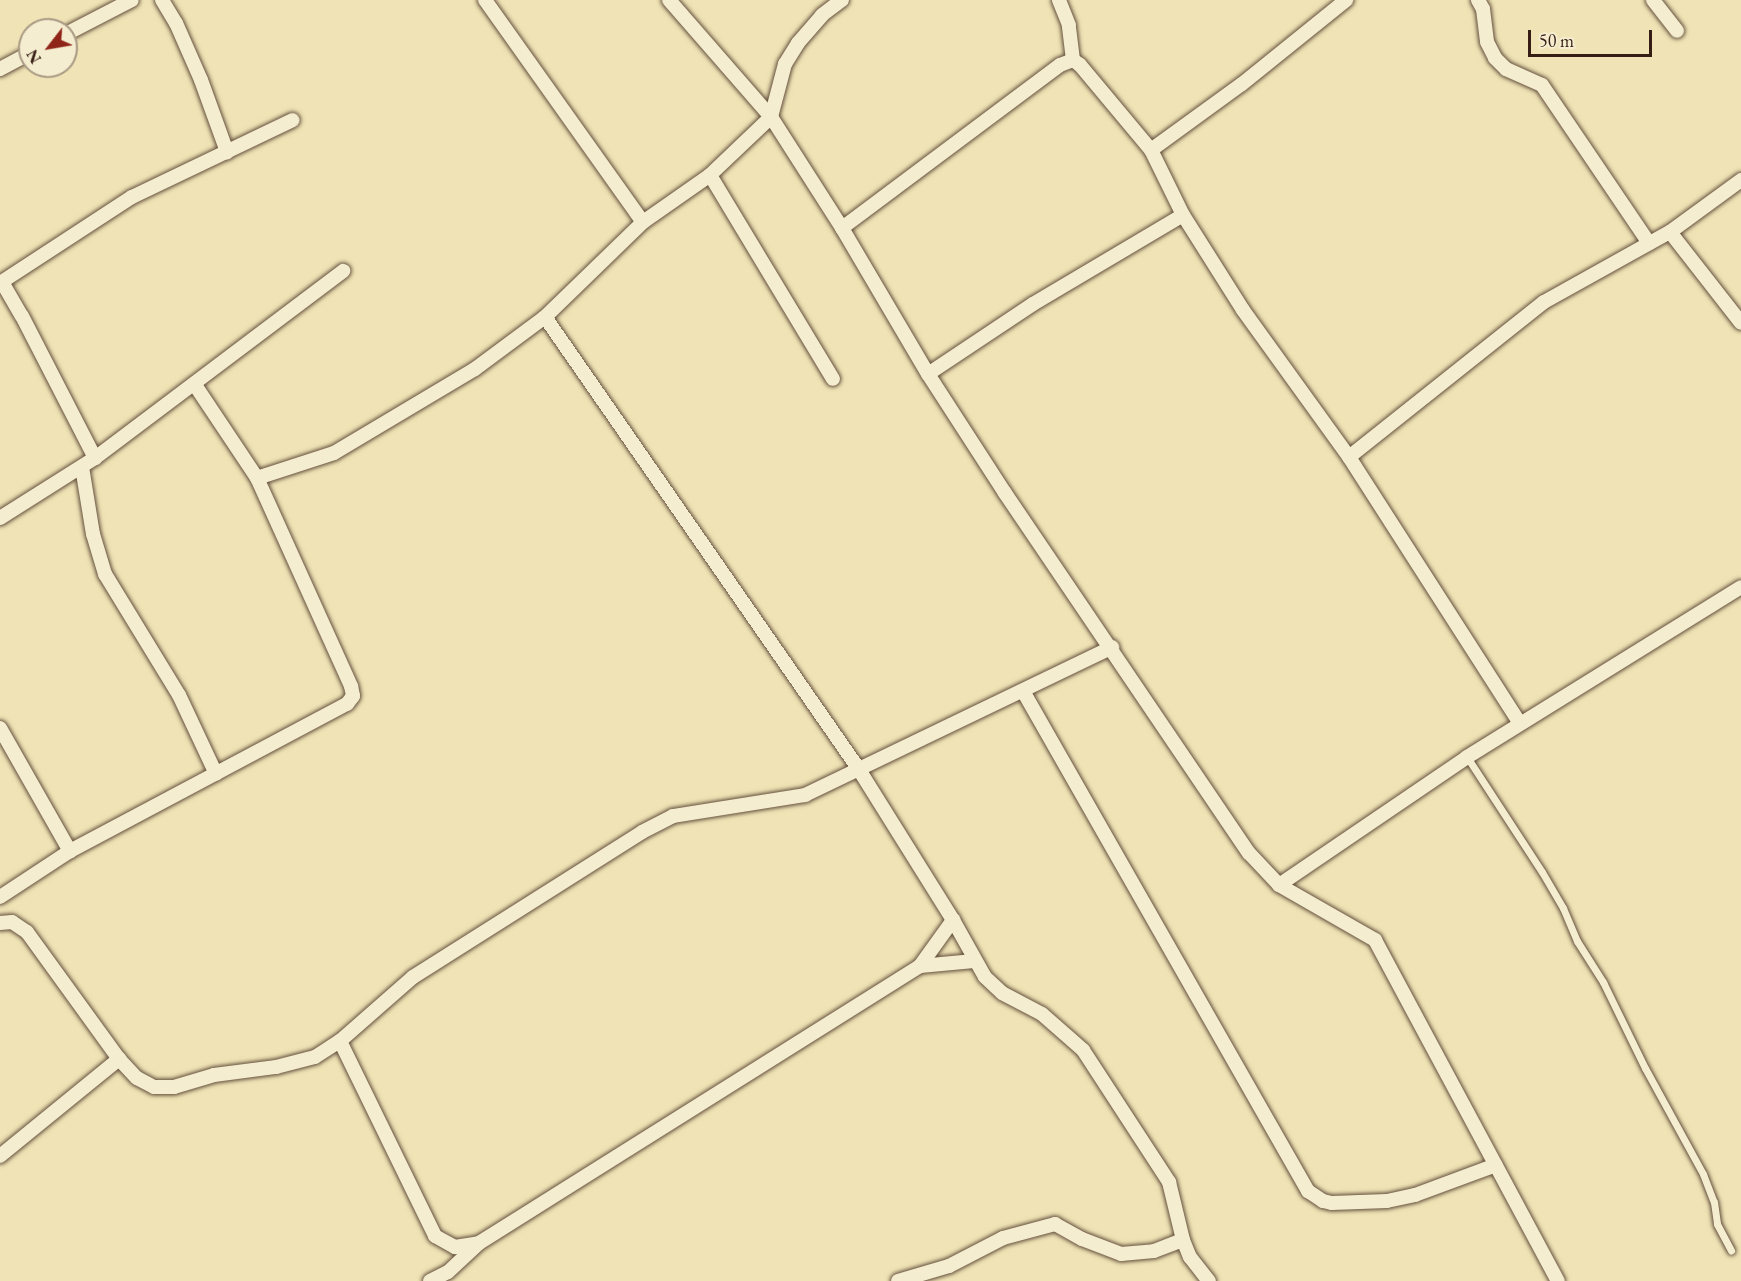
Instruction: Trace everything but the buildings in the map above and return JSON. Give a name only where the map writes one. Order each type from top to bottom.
[{"type":"street","points":[[78,28],[132,0]]},
{"type":"street","points":[[162,0],[176,22],[201,80],[226,152]]},
{"type":"street","points":[[485,0],[643,222]]},
{"type":"street","points":[[669,0],[771,117],[842,228],[928,374],[1005,493],[1112,647],[1249,853],[1279,885],[1375,940],[1558,1281]]},
{"type":"street","points":[[257,478],[334,453],[476,369],[544,316],[643,222],[710,175],[771,117],[785,64],[798,43],[822,15],[842,0]]},
{"type":"street","points":[[1059,0],[1069,25],[1072,60]]},
{"type":"street","points":[[1151,150],[1242,84],[1346,0]]},
{"type":"street","points":[[1478,0],[1483,9],[1487,42],[1495,58],[1506,69],[1542,85],[1649,243]]},
{"type":"street","points":[[1653,0],[1677,31]]},
{"type":"street","points":[[0,69],[18,59]]},
{"type":"street","points":[[842,228],[1060,65],[1072,60]]},
{"type":"street","points":[[1072,60],[1080,65],[1151,150],[1183,215],[1243,310],[1349,457],[1520,723]]},
{"type":"street","points":[[95,458],[1,283],[132,197],[293,120]]},
{"type":"street","points":[[710,175],[833,379]]},
{"type":"street","points":[[1349,457],[1545,302],[1670,232],[1741,180]]},
{"type":"street","points":[[928,374],[1033,304],[1183,215]]},
{"type":"street","points":[[1670,232],[1741,323]]},
{"type":"street","points":[[0,518],[95,458],[195,385],[343,271]]},
{"type":"street","points":[[544,316],[858,768],[953,920],[985,977],[1002,993],[1042,1014],[1083,1050],[1169,1182],[1183,1240],[1190,1257],[1209,1281]]},
{"type":"street","points":[[0,897],[70,851],[347,704],[353,696],[351,686],[257,478],[195,385]]},
{"type":"street","points":[[82,467],[93,534],[105,574],[179,695],[216,774]]},
{"type":"street","points":[[1279,885],[1467,756],[1741,587]]},
{"type":"street","points":[[0,923],[12,922],[27,932],[40,946],[119,1059],[137,1078],[154,1087],[174,1087],[214,1075],[276,1067],[305,1059],[340,1041],[413,977],[642,832],[673,816],[805,795],[1112,647]]},
{"type":"street","points":[[1023,691],[1308,1191],[1315,1197],[1332,1203],[1387,1201],[1415,1195],[1496,1166]]},
{"type":"street","points":[[0,728],[70,851]]},
{"type":"street","points":[[430,1281],[448,1272],[479,1243],[920,966],[953,920]]},
{"type":"street","points":[[920,966],[974,961]]},
{"type":"street","points":[[340,1041],[435,1236],[455,1247],[479,1243]]},
{"type":"street","points":[[0,1156],[119,1059]]},
{"type":"street","points":[[898,1281],[949,1266],[1003,1238],[1055,1224],[1082,1239],[1121,1254],[1154,1251],[1183,1240]]},
{"type":"lane","points":[[1467,756],[1542,872],[1563,908],[1577,941],[1603,982],[1645,1068],[1704,1174],[1714,1202],[1717,1224],[1731,1250]]}]
